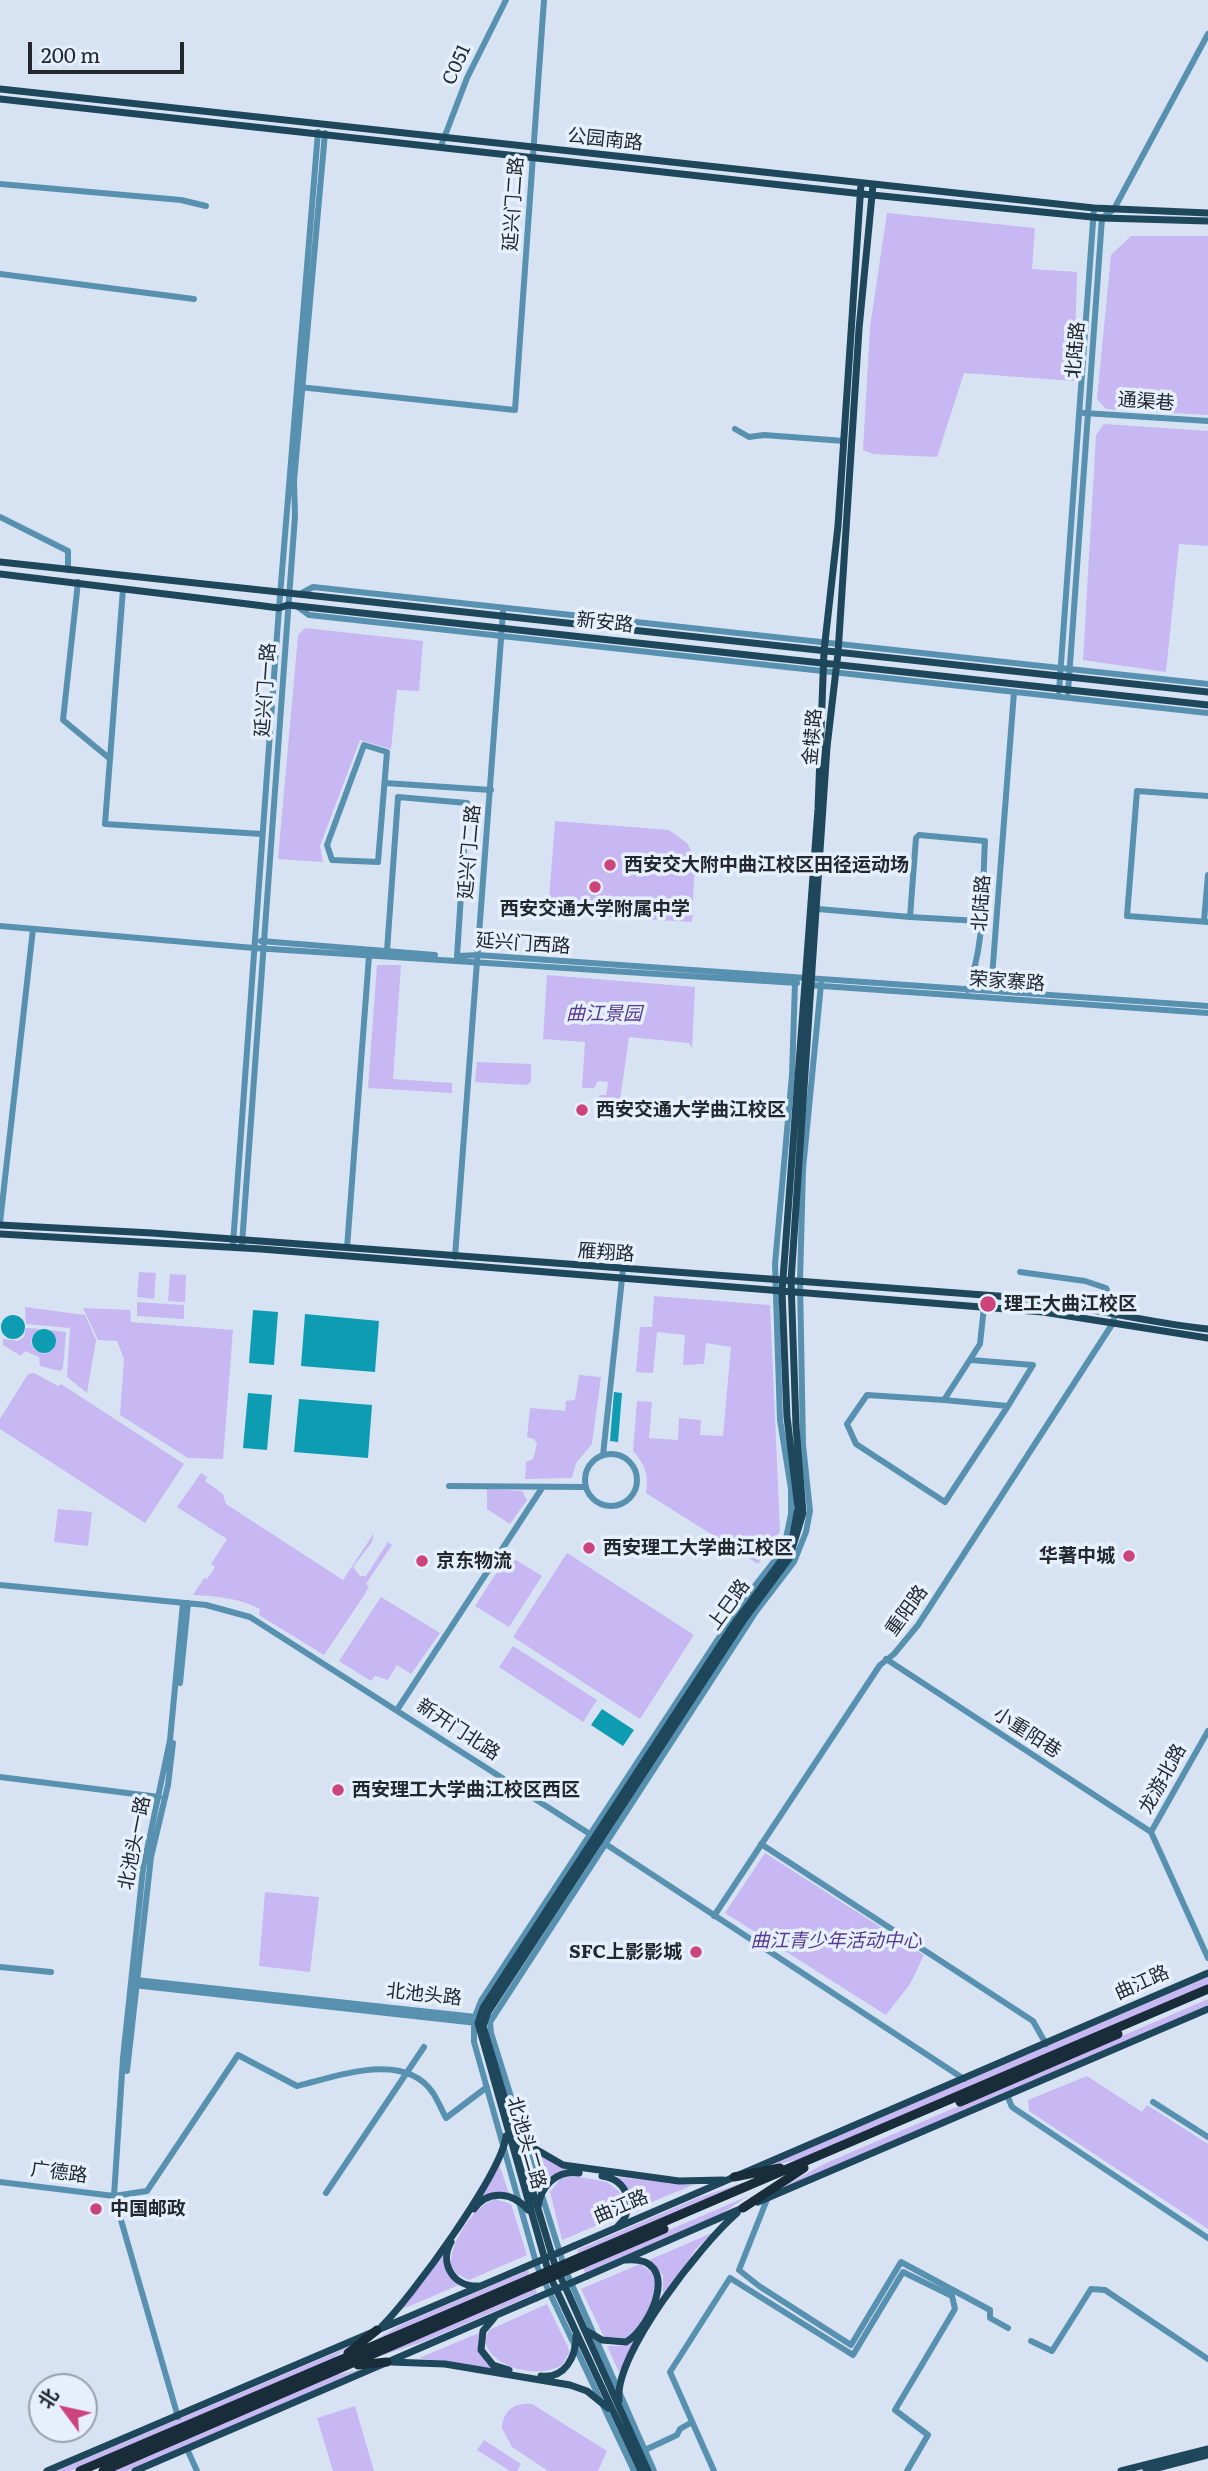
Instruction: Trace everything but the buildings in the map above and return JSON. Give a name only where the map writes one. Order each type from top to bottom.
[{"type":"highway","name":"曲江路","points":[[802,2166],[1208,1989]]},
{"type":"highway","name":"曲江路","points":[[80,2471],[331,2368],[1208,1995]]},
{"type":"highway","points":[[734,2177],[802,2166]]},
{"type":"highway","points":[[743,2208],[802,2166]]},
{"type":"highway","points":[[331,2368],[377,2330]]},
{"type":"highway","points":[[331,2368],[374,2361],[387,2362]]},
{"type":"highway","name":"曲江路","points":[[103,2471],[331,2368]]},
{"type":"main road","name":"公园南路","points":[[0,89],[442,142],[1094,208],[1208,214]]},
{"type":"main road","name":"公园南路","points":[[0,99],[322,133],[442,142]]},
{"type":"main road","name":"公园南路","points":[[533,151],[860,194],[1098,218],[1208,221]]},
{"type":"main road","name":"金犊路","points":[[795,1293],[815,983],[830,668],[825,647],[844,442],[861,184]]},
{"type":"main road","name":"金犊路","points":[[779,1280],[800,982],[830,668],[838,653],[839,644],[858,342],[873,185]]},
{"type":"main road","name":"新安路","points":[[0,562],[502,616],[825,647],[838,653],[1070,673],[1208,692]]},
{"type":"main road","points":[[0,574],[279,608],[288,604]]},
{"type":"main road","name":"新安路","points":[[288,604],[501,632],[1068,694],[1208,705]]},
{"type":"main road","name":"雁翔路","points":[[0,1224],[455,1257],[778,1292],[1056,1313],[1208,1329]]},
{"type":"main road","name":"雁翔路","points":[[0,1234],[459,1266],[779,1280],[1032,1299],[1113,1320],[1208,1338]]},
{"type":"main road","name":"上巳路","points":[[598,1839],[745,1608],[774,1571],[793,1535],[797,1492],[787,1417],[779,1280]]},
{"type":"main road","name":"上巳路","points":[[598,1839],[743,1621],[783,1569],[797,1540],[804,1494],[796,1426],[795,1293]]},
{"type":"main road","points":[[480,2020],[598,1839]]},
{"type":"main road","name":"曲江路","points":[[47,2471],[1208,1973]]},
{"type":"main road","points":[[135,2471],[1208,2009]]},
{"type":"main road","name":"北池头二路","points":[[480,2020],[512,2122],[549,2274],[620,2407],[648,2471]]},
{"type":"main road","name":"北池头二路","points":[[480,2020],[505,2128],[534,2212]]},
{"type":"main road","points":[[512,2122],[525,2138],[547,2157],[569,2167],[679,2181],[734,2177]]},
{"type":"main road","points":[[377,2330],[413,2290],[495,2170],[503,2150],[505,2128]]},
{"type":"main road","points":[[489,2283],[474,2286],[456,2279],[448,2269],[446,2252],[484,2198],[499,2194],[518,2201],[534,2212],[550,2181],[564,2172],[612,2178],[624,2189],[628,2199],[624,2218],[615,2228]]},
{"type":"main road","points":[[620,2407],[619,2388],[627,2362],[690,2262],[743,2208]]},
{"type":"main road","points":[[500,2313],[484,2328],[480,2343],[485,2357],[497,2367],[550,2376],[565,2369],[575,2350],[579,2329],[596,2338],[617,2344],[630,2340],[659,2294],[659,2280],[649,2266],[633,2260],[619,2262]]},
{"type":"main road","name":"北池头二路","points":[[579,2329],[615,2417],[641,2471]]},
{"type":"main road","points":[[387,2362],[445,2364],[570,2385],[598,2398],[615,2417]]},
{"type":"main road","points":[[1121,2471],[1208,2449]]},
{"type":"main road","points":[[1146,2471],[1208,2455]]},
{"type":"street","name":"C051","points":[[442,142],[467,78],[506,0]]},
{"type":"street","name":"延兴门二路","points":[[300,387],[515,410],[544,0]]},
{"type":"street","points":[[1098,218],[1114,209],[1208,34]]},
{"type":"street","name":"延兴门一路","points":[[233,1249],[280,592],[322,133]]},
{"type":"street","points":[[0,184],[181,200],[206,206]]},
{"type":"street","name":"北陆路","points":[[1068,694],[1098,218],[1094,208]]},
{"type":"street","points":[[0,274],[194,299]]},
{"type":"street","name":"延兴门一路","points":[[242,1250],[289,593],[300,387]]},
{"type":"street","name":"北陆路","points":[[1059,693],[1084,413]]},
{"type":"street","name":"通渠巷","points":[[1084,413],[1208,421]]},
{"type":"street","points":[[735,429],[749,437],[764,435],[844,442]]},
{"type":"street","points":[[0,517],[68,551],[68,570]]},
{"type":"street","points":[[78,582],[63,720],[109,758]]},
{"type":"street","points":[[299,594],[313,587],[503,607],[825,647],[839,644],[1060,672]]},
{"type":"street","points":[[123,589],[105,824],[262,834]]},
{"type":"street","name":"延兴门二路","points":[[459,1266],[455,1257],[503,607]]},
{"type":"street","points":[[830,668],[1014,692],[1059,693]]},
{"type":"street","points":[[1070,673],[1208,684]]},
{"type":"street","name":"北陆路","points":[[991,990],[1014,692]]},
{"type":"street","points":[[1068,694],[1208,713]]},
{"type":"street","points":[[365,745],[387,752],[385,783],[378,862],[332,860],[327,845],[365,745]]},
{"type":"street","points":[[385,783],[491,790]]},
{"type":"street","points":[[1208,796],[1137,791],[1127,916],[1206,921],[1208,875]]},
{"type":"street","points":[[387,951],[398,797],[467,803],[457,956]]},
{"type":"street","points":[[910,916],[916,838],[919,835],[985,841],[976,969],[967,990]]},
{"type":"street","points":[[379,854],[394,855]]},
{"type":"street","points":[[818,909],[979,921]]},
{"type":"street","name":"延兴门西路","points":[[0,926],[254,944],[369,956],[477,957]]},
{"type":"street","points":[[0,1224],[33,929]]},
{"type":"street","name":"延兴门西路","points":[[263,945],[477,957],[800,982]]},
{"type":"street","points":[[347,1248],[369,956]]},
{"type":"street","name":"荣家寨路","points":[[800,982],[1208,1013]]},
{"type":"street","name":"荣家寨路","points":[[815,983],[991,990],[1208,1006]]},
{"type":"street","points":[[1020,1272],[1085,1281],[1106,1288],[1116,1310],[1113,1320]]},
{"type":"street","points":[[603,1455],[622,1273]]},
{"type":"street","points":[[944,1400],[980,1345],[984,1307]]},
{"type":"street","name":"重阳路","points":[[714,1916],[886,1659],[901,1647],[918,1625],[1113,1320]]},
{"type":"street","points":[[971,1360],[1033,1365],[1008,1406],[945,1502],[856,1444],[847,1424],[867,1395],[1008,1406]]},
{"type":"street","points":[[603,1455],[618,1455],[631,1463],[637,1476],[635,1490],[625,1502],[610,1506],[594,1500],[586,1487],[591,1464],[603,1455]]},
{"type":"street","points":[[449,1486],[586,1487]]},
{"type":"street","points":[[397,1710],[542,1488]]},
{"type":"street","name":"新开门北路","points":[[0,1585],[185,1603],[225,1609],[258,1622],[598,1839],[964,2079]]},
{"type":"street","name":"北池头一路","points":[[177,2417],[114,2196],[145,1859],[170,1740],[185,1603]]},
{"type":"street","name":"北池头一路","points":[[134,1982],[153,1843],[168,1785],[185,1603]]},
{"type":"street","name":"小重阳巷","points":[[886,1659],[1151,1832]]},
{"type":"street","name":"龙游北路","points":[[1208,1731],[1151,1832],[1208,1958]]},
{"type":"street","points":[[0,1777],[159,1797]]},
{"type":"street","points":[[598,1839],[480,2020],[474,2042],[537,2266],[634,2471]]},
{"type":"street","points":[[761,1844],[1033,2021],[1046,2044]]},
{"type":"street","points":[[0,1968],[51,1972]]},
{"type":"street","name":"北池头路","points":[[134,1982],[480,2020]]},
{"type":"street","points":[[480,2020],[491,2033],[565,2269],[654,2471]]},
{"type":"street","points":[[326,2193],[424,2047]]},
{"type":"street","name":"广德路","points":[[0,2182],[114,2196],[147,2191],[238,2055],[297,2086],[367,2069],[407,2074]]},
{"type":"street","points":[[407,2074],[432,2091],[446,2118],[487,2087]]},
{"type":"street","points":[[1007,2095],[1012,2107],[1208,2238]]},
{"type":"street","points":[[1153,2102],[1208,2137]]},
{"type":"street","points":[[768,2197],[739,2270],[851,2345],[901,2262],[990,2310],[990,2318],[1008,2329]]},
{"type":"street","points":[[714,2471],[670,2372],[730,2278],[853,2355],[903,2272],[951,2296],[955,2309],[895,2410],[928,2435],[906,2471]]},
{"type":"street","points":[[1031,2340],[1052,2351],[1091,2289],[1105,2290],[1208,2359]]},
{"type":"street","points":[[645,2450],[677,2435],[680,2429],[692,2422]]},
{"type":"street","points":[[187,2449],[197,2471]]},
{"type":"green space","points":[[887,213],[1035,228],[1032,269],[1077,272],[1074,381],[964,373],[937,457],[873,454],[863,450],[870,327]]},
{"type":"green space","points":[[1131,236],[1208,236],[1208,415],[1106,409],[1097,399],[1111,255]]},
{"type":"green space","points":[[1104,424],[1208,431],[1208,546],[1179,544],[1166,672],[1083,660],[1096,435]]},
{"type":"green space","points":[[305,628],[423,641],[419,691],[397,690],[391,749],[360,740],[320,846],[323,862],[278,859],[298,635]]},
{"type":"green space","points":[[555,821],[669,830],[687,843],[695,859],[692,922],[548,913]]},
{"type":"green space","points":[[377,965],[401,965],[393,1079],[452,1083],[452,1093],[368,1088]]},
{"type":"green space","name":"曲江景园","points":[[547,975],[695,987],[692,1048],[689,1043],[629,1037],[619,1107],[598,1106],[599,1095],[606,1095],[608,1082],[598,1081],[594,1088],[582,1088],[585,1042],[543,1039]]},
{"type":"green space","points":[[477,1062],[531,1064],[531,1082],[527,1085],[475,1082]]},
{"type":"green space","points":[[139,1272],[156,1273],[154,1299],[137,1297]]},
{"type":"green space","points":[[170,1274],[186,1275],[185,1302],[168,1301]]},
{"type":"green space","points":[[654,1296],[770,1305],[780,1531],[758,1564],[646,1493],[645,1470],[633,1451],[637,1401],[652,1402],[649,1438],[678,1440],[679,1418],[701,1420],[700,1435],[723,1436],[731,1347],[706,1343],[704,1364],[683,1365],[685,1335],[657,1332],[653,1373],[636,1372],[640,1327],[652,1327]]},
{"type":"green space","points":[[137,1302],[184,1305],[184,1319],[137,1316]]},
{"type":"green space","points":[[25,1307],[85,1315],[96,1340],[87,1393],[67,1377],[70,1328],[26,1324]]},
{"type":"green space","points":[[83,1308],[130,1310],[131,1322],[233,1330],[223,1459],[188,1458],[120,1415],[124,1359],[117,1341],[98,1340]]},
{"type":"green space","points":[[26,1328],[40,1329],[31,1342],[36,1351],[44,1354],[53,1350],[56,1343],[50,1330],[66,1332],[63,1368],[60,1371],[40,1366],[39,1357],[25,1351],[21,1356],[3,1345],[3,1339],[18,1341],[24,1337]]},
{"type":"green space","points":[[34,1373],[58,1386],[61,1384],[184,1464],[145,1523],[0,1429],[0,1419],[28,1374]]},
{"type":"green space","points":[[579,1375],[601,1377],[592,1444],[576,1463],[572,1478],[525,1479],[526,1462],[533,1459],[537,1444],[534,1439],[527,1437],[530,1408],[565,1411],[566,1401],[575,1400]]},
{"type":"green space","points":[[201,1473],[207,1477],[205,1481],[223,1494],[226,1504],[343,1580],[374,1533],[372,1542],[353,1567],[360,1576],[366,1576],[388,1542],[392,1545],[366,1584],[369,1586],[365,1594],[324,1655],[259,1615],[260,1609],[252,1605],[227,1598],[193,1595],[215,1567],[211,1564],[227,1539],[177,1507]]},
{"type":"green space","points":[[487,1489],[522,1491],[527,1500],[510,1524],[487,1509]]},
{"type":"green space","points":[[58,1509],[92,1512],[88,1546],[54,1542]]},
{"type":"green space","points":[[567,1553],[694,1635],[640,1719],[513,1637]]},
{"type":"green space","points":[[508,1555],[542,1576],[509,1627],[475,1606]]},
{"type":"green space","points":[[381,1597],[440,1633],[411,1674],[397,1665],[388,1680],[375,1676],[371,1681],[339,1661]]},
{"type":"green space","points":[[513,1646],[597,1700],[583,1722],[499,1667]]},
{"type":"green space","name":"曲江青少年活动中心","points":[[765,1853],[924,1955],[910,1984],[886,2015],[725,1913]]},
{"type":"green space","points":[[265,1892],[319,1897],[310,1972],[259,1966]]},
{"type":"green space","points":[[1208,1977],[1208,1985],[808,2157],[764,2168]]},
{"type":"green space","points":[[1208,1999],[1208,2005],[771,2193],[826,2163]]},
{"type":"green space","points":[[1087,2076],[1142,2112],[1147,2105],[1208,2144],[1208,2229],[1029,2111],[1028,2100]]},
{"type":"green space","points":[[536,2153],[569,2170],[545,2183]]},
{"type":"green space","points":[[499,2164],[509,2194],[477,2200]]},
{"type":"green space","points":[[575,2176],[607,2182],[620,2192],[623,2207],[619,2216],[562,2240],[550,2192],[561,2178]]},
{"type":"green space","points":[[615,2177],[693,2185],[630,2211],[631,2205]]},
{"type":"green space","points":[[742,2183],[579,2255],[577,2250],[697,2198]]},
{"type":"green space","points":[[748,2196],[721,2214],[585,2273],[583,2267]]},
{"type":"green space","points":[[495,2199],[511,2204],[527,2255],[469,2280],[457,2274],[451,2265],[451,2256],[464,2226],[479,2209]]},
{"type":"green space","points":[[712,2233],[696,2249],[663,2298],[663,2275],[649,2260]]},
{"type":"green space","points":[[443,2249],[446,2271],[459,2285],[400,2310]]},
{"type":"green space","points":[[640,2264],[656,2275],[648,2310],[639,2325],[626,2338],[604,2337],[581,2289]]},
{"type":"green space","points":[[528,2270],[530,2276],[372,2342],[402,2324]]},
{"type":"green space","points":[[535,2287],[537,2293],[423,2342],[377,2357]]},
{"type":"green space","points":[[547,2304],[568,2347],[569,2353],[562,2365],[553,2369],[530,2371],[506,2365],[496,2359],[485,2341],[489,2330]]},
{"type":"green space","points":[[479,2333],[478,2345],[497,2370],[419,2358]]},
{"type":"green space","points":[[638,2338],[619,2372],[607,2346],[624,2346]]},
{"type":"green space","points":[[348,2347],[333,2359],[127,2448],[70,2471],[57,2471]]},
{"type":"green space","points":[[359,2370],[128,2471],[110,2471],[330,2376]]},
{"type":"green space","points":[[532,2404],[607,2451],[598,2471],[548,2471],[512,2447],[502,2428],[507,2412],[515,2406]]},
{"type":"green space","points":[[355,2406],[374,2471],[333,2471],[317,2418]]},
{"type":"green space","points":[[484,2440],[521,2464],[517,2471],[510,2471],[477,2450]]},
{"type":"water","points":[[253,1310],[278,1312],[274,1365],[249,1363]]},
{"type":"water","points":[[305,1314],[379,1321],[375,1372],[301,1366]]},
{"type":"water","points":[[13,1315],[22,1318],[25,1327],[22,1336],[13,1339],[4,1336],[1,1327],[4,1318]]},
{"type":"water","points":[[44,1329],[53,1332],[56,1341],[53,1350],[44,1353],[35,1350],[32,1341],[35,1332]]},
{"type":"water","points":[[614,1392],[622,1393],[618,1442],[610,1441]]},
{"type":"water","points":[[248,1393],[272,1395],[267,1450],[243,1448]]},
{"type":"water","points":[[299,1399],[372,1405],[368,1458],[294,1452]]},
{"type":"water","points":[[602,1709],[634,1730],[623,1746],[591,1725]]},
{"type":"place","name":"西安交大附中曲江校区田径运动场","points":[[610,865]]},
{"type":"place","name":"西安交通大学附属中学","points":[[595,887]]},
{"type":"place","name":"西安交通大学曲江校区","points":[[582,1110]]},
{"type":"place","name":"理工大曲江校区","points":[[988,1304]]},
{"type":"place","name":"西安理工大学曲江校区","points":[[589,1548]]},
{"type":"place","name":"华著中城","points":[[1129,1556]]},
{"type":"place","name":"京东物流","points":[[422,1561]]},
{"type":"place","name":"西安理工大学曲江校区西区","points":[[338,1790]]},
{"type":"place","name":"SFC上影影城","points":[[696,1952]]},
{"type":"place","name":"中国邮政","points":[[96,2209]]}]
